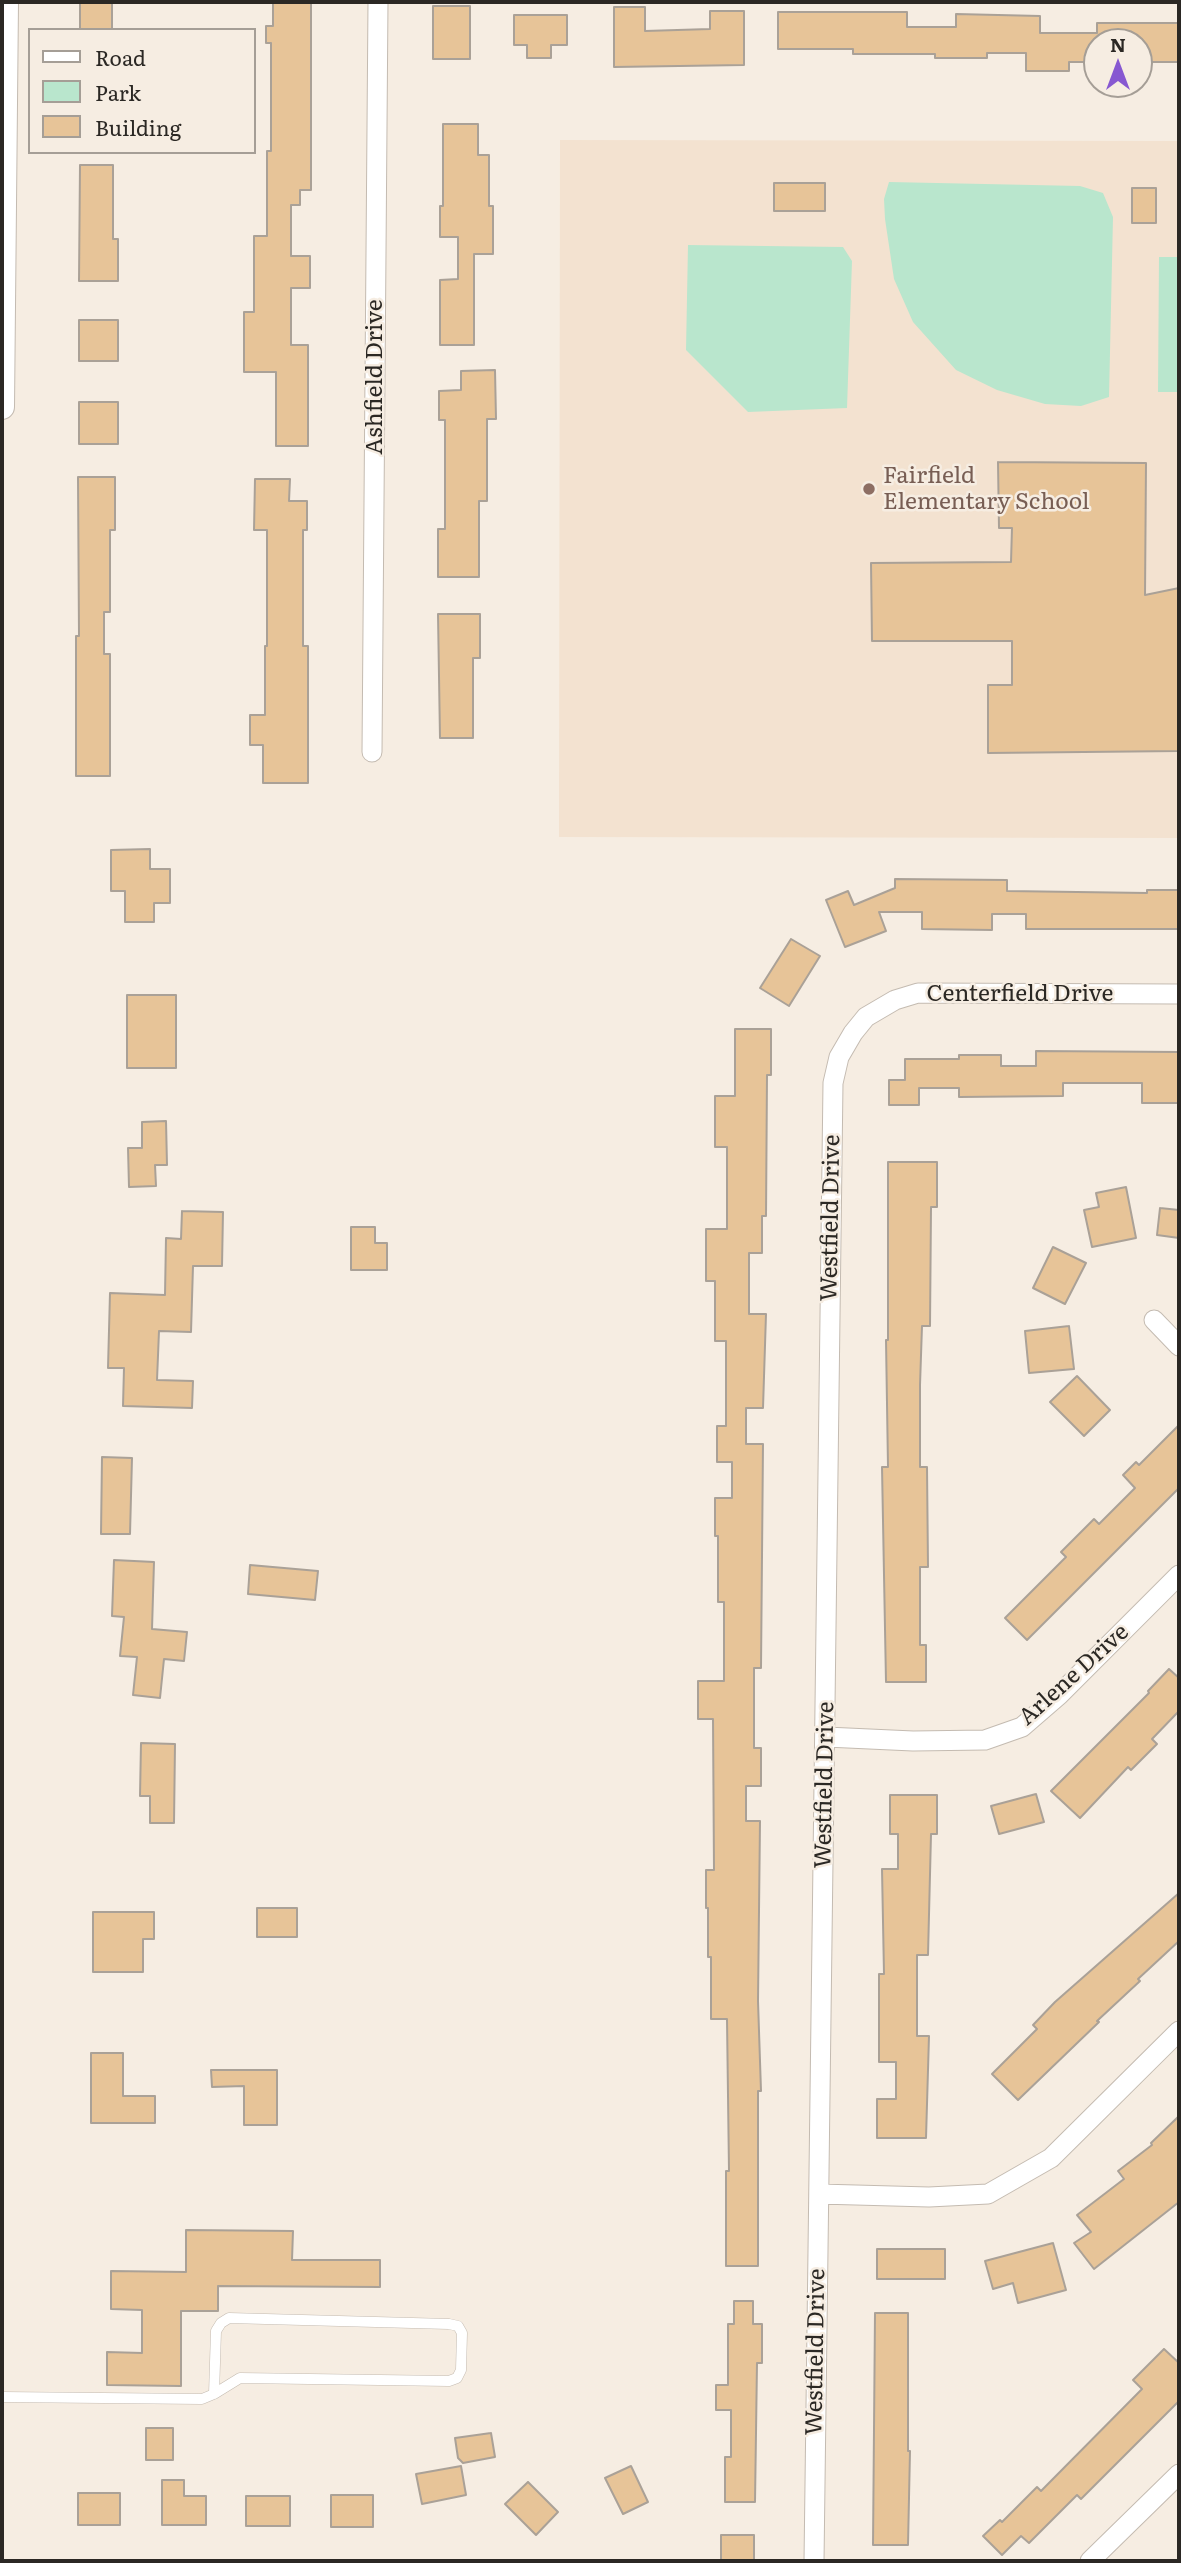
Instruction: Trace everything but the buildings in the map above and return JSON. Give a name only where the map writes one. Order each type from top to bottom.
[{"type":"street","points":[[2,407],[5,2]]},
{"type":"street","name":"Ashfield Drive","points":[[372,752],[379,2]]},
{"type":"street","name":"Centerfield Drive","points":[[866,1017],[895,1000],[918,993],[1179,994]]},
{"type":"street","name":"Westfield Drive","points":[[814,2561],[833,1083],[839,1057],[866,1017]]},
{"type":"street","points":[[1154,1320],[1179,1346]]},
{"type":"street","name":"Arlene Drive","points":[[826,1737],[913,1741],[985,1740],[1022,1727],[1059,1695],[1179,1575]]},
{"type":"street","points":[[819,2194],[929,2197],[988,2194],[1051,2158],[1179,2031]]},
{"type":"street","points":[[1090,2561],[1179,2474]]},
{"type":"lane","points":[[2,2397],[202,2399],[214,2394],[240,2378],[449,2381],[457,2378],[461,2370],[462,2333],[458,2326],[449,2324],[229,2318],[221,2323],[216,2331],[214,2394]]},
{"type":"shaded area","name":"Fairfield Elementary School","points":[[560,140],[1179,141],[1179,838],[559,837]]},
{"type":"green space","points":[[889,182],[1080,186],[1103,193],[1113,217],[1109,397],[1081,406],[1045,404],[997,390],[956,370],[913,322],[894,279],[885,219],[884,199]]},
{"type":"green space","points":[[688,245],[843,247],[852,261],[847,408],[748,412],[686,350]]},
{"type":"green space","points":[[1159,257],[1179,257],[1179,392],[1158,392]]},
{"type":"place","name":"Fairfield Elementary School","points":[[869,489]]}]
